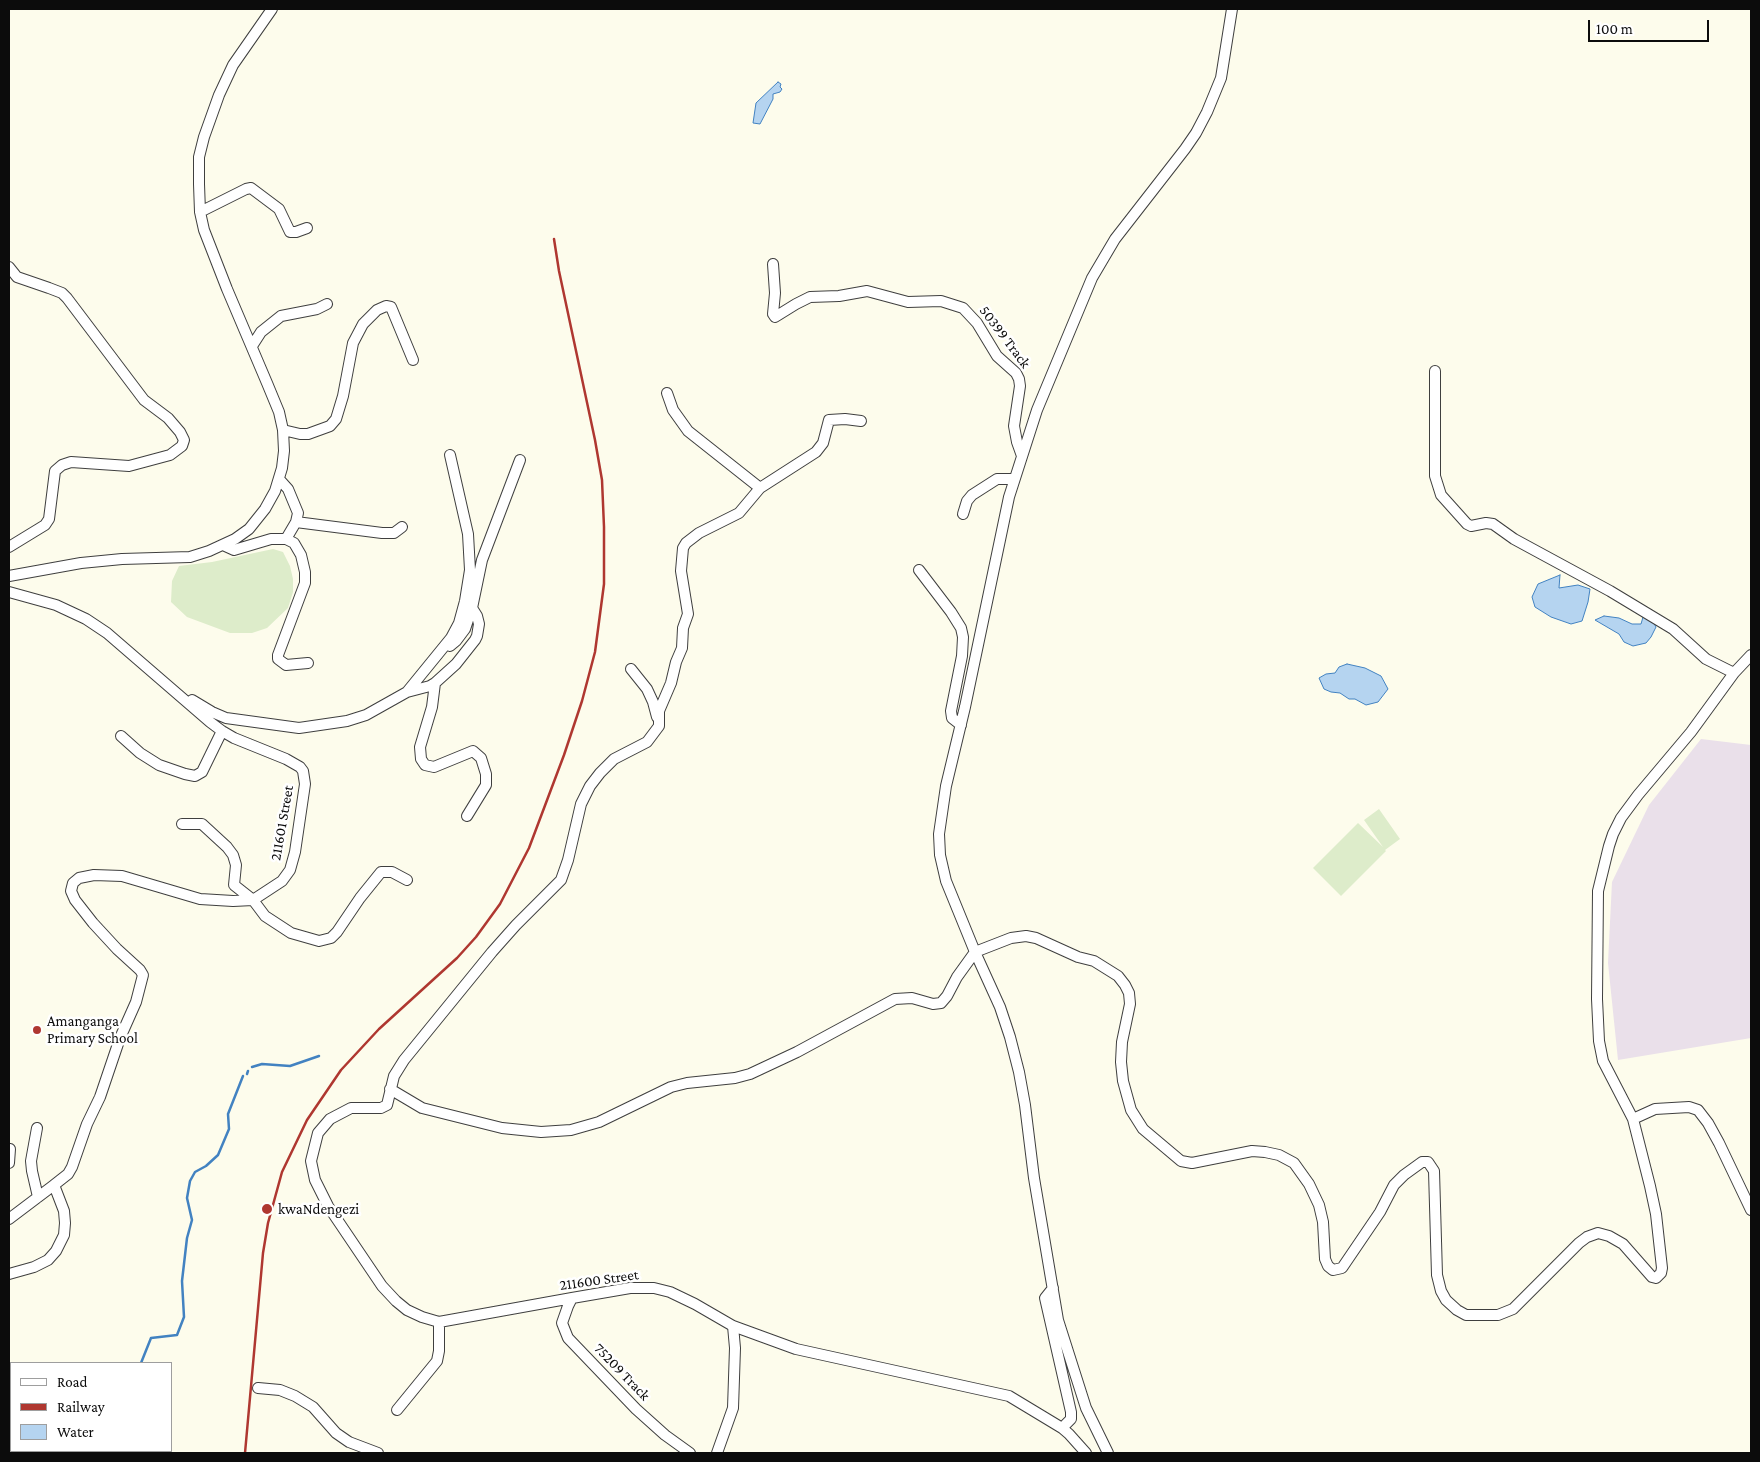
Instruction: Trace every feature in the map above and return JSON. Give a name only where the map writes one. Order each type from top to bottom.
[{"type":"street","points":[[9,576],[90,562],[190,557],[223,545],[249,529],[265,509],[275,491],[282,468],[284,451],[283,430],[279,412],[204,230],[200,212],[200,156],[204,137],[216,103],[234,65],[272,9]]},
{"type":"street","points":[[1108,1453],[1086,1408],[1076,1382],[1058,1320],[1019,1072],[1000,1007],[946,881],[940,855],[939,834],[941,813],[1008,497],[1037,410],[1092,278],[1115,239],[1196,133],[1207,112],[1221,78],[1232,9]]},
{"type":"street","points":[[200,212],[251,188],[278,209],[290,232],[307,228]]},
{"type":"street","name":"50399 Track","points":[[773,264],[774,314],[776,317],[810,297],[839,296],[867,291],[908,302],[941,301],[964,308],[974,318],[997,356],[1019,378],[1020,386],[1014,426],[1022,456]]},
{"type":"street","points":[[9,267],[17,277],[62,293],[144,400],[168,418],[184,440],[182,446],[170,454],[129,466],[71,462],[62,465],[55,472],[49,519],[45,525],[9,547]]},
{"type":"street","points":[[252,346],[261,332],[281,316],[317,309],[327,304]]},
{"type":"street","points":[[283,430],[308,434],[330,426],[336,419],[343,396],[353,343],[363,324],[377,310],[386,306],[391,307],[413,360]]},
{"type":"street","points":[[1435,371],[1434,476],[1441,495],[1467,524],[1471,526],[1493,524],[1514,539],[1610,591],[1672,629],[1706,659],[1734,673]]},
{"type":"street","points":[[667,393],[673,410],[688,432],[760,488]]},
{"type":"street","points":[[397,1410],[437,1361],[439,1351],[438,1322],[407,1310],[391,1296],[382,1286],[322,1196],[315,1180],[311,1161],[318,1133],[336,1115],[351,1108],[381,1108],[387,1105],[394,1076],[404,1060],[492,952],[561,880],[568,860],[581,804],[590,786],[614,760],[647,742],[659,726],[659,711],[671,683],[676,662],[682,648],[683,628],[688,614],[680,571],[683,548],[686,543],[699,533],[739,513],[760,488],[816,452],[823,443],[829,420],[861,421]]},
{"type":"street","points":[[407,692],[440,651],[459,623],[465,601],[470,570],[468,534],[450,455]]},
{"type":"street","points":[[440,651],[451,645],[462,635],[465,629],[472,608],[482,560],[520,460]]},
{"type":"street","points":[[963,514],[967,501],[972,495],[997,479],[1014,478]]},
{"type":"street","points":[[279,479],[288,489],[294,500],[298,514],[296,522],[286,540]]},
{"type":"street","points":[[296,522],[382,533],[394,532],[402,527]]},
{"type":"street","points":[[223,545],[234,550],[271,539],[286,540],[294,543],[305,572],[305,584],[278,659],[286,665],[308,663]]},
{"type":"street","points":[[919,570],[961,628],[963,637],[962,656],[951,711],[952,718],[961,725]]},
{"type":"street","name":"211601 Street","points":[[9,592],[56,605],[86,619],[107,632],[222,731],[300,767],[304,778],[302,812],[290,870],[282,881],[253,900]]},
{"type":"street","points":[[181,696],[193,700],[226,718],[299,728],[347,721],[366,715],[407,692],[435,683],[456,664],[478,636],[479,619],[472,608]]},
{"type":"street","points":[[390,1089],[422,1108],[502,1128],[541,1132],[571,1130],[599,1122],[671,1087],[687,1083],[735,1078],[750,1074],[797,1052],[895,999],[912,998],[933,1004],[941,1004],[956,977],[975,952],[1011,938],[1026,936],[1036,938],[1078,957],[1094,961],[1118,976],[1125,985],[1129,993],[1130,1004],[1122,1042],[1123,1081],[1127,1099],[1136,1121],[1143,1129],[1181,1162],[1192,1163],[1252,1151],[1278,1155],[1294,1163],[1309,1184],[1319,1205],[1323,1222],[1325,1258],[1328,1266],[1334,1270],[1342,1268],[1380,1212],[1394,1185],[1416,1165],[1428,1162],[1434,1171],[1435,1177],[1437,1275],[1446,1300],[1466,1315],[1498,1315],[1513,1309],[1579,1244],[1588,1237],[1598,1233],[1609,1236],[1623,1244],[1652,1277],[1660,1276],[1662,1268],[1656,1214],[1633,1119],[1603,1062],[1599,1041],[1597,999],[1598,891],[1609,846],[1621,818],[1697,724],[1734,673],[1751,655]]},
{"type":"street","points":[[631,669],[650,696],[659,726]]},
{"type":"street","points":[[435,683],[432,707],[420,747],[422,759],[425,765],[434,767],[473,751],[480,758],[486,774],[486,785],[467,816]]},
{"type":"street","points":[[122,736],[140,753],[159,765],[195,776],[202,772],[222,731]]},
{"type":"street","points":[[182,824],[202,824],[227,846],[234,855],[236,865],[234,885],[253,900],[264,916],[291,933],[319,941],[325,940],[337,932],[360,898],[382,872],[392,872],[407,880]]},
{"type":"street","points":[[9,1219],[68,1174],[72,1167],[87,1124],[100,1097],[120,1038],[136,1002],[143,975],[140,970],[117,950],[75,900],[71,891],[73,883],[79,878],[94,875],[122,876],[200,899],[253,900]]},
{"type":"street","points":[[1633,1119],[1655,1109],[1689,1107],[1698,1110],[1719,1143],[1751,1210]]},
{"type":"street","points":[[37,1128],[31,1161],[38,1197]]},
{"type":"street","points":[[9,1163],[10,1149]]},
{"type":"street","points":[[9,1274],[34,1267],[48,1260],[56,1251],[64,1235],[65,1223],[64,1211],[54,1185]]},
{"type":"street","name":"211600 Street","points":[[438,1322],[630,1288],[654,1288],[678,1296],[733,1326],[796,1349],[1009,1396],[1062,1428],[1086,1453]]},
{"type":"street","points":[[1053,1288],[1045,1298],[1071,1412],[1071,1419],[1062,1428]]},
{"type":"street","name":"75209 Track","points":[[572,1298],[562,1323],[568,1338],[636,1409],[665,1435],[690,1453]]},
{"type":"street","points":[[717,1453],[733,1408],[735,1348],[733,1326]]},
{"type":"street","points":[[258,1388],[280,1390],[296,1396],[313,1407],[336,1433],[349,1442],[378,1453]]},
{"type":"shaded area","points":[[1701,739],[1751,745],[1751,1038],[1618,1060],[1608,963],[1612,882],[1649,805]]},
{"type":"green space","points":[[273,549],[283,552],[290,566],[293,592],[288,608],[267,628],[252,633],[230,633],[187,617],[171,602],[172,581],[179,566],[212,562]]},
{"type":"green space","points":[[1379,809],[1400,839],[1385,850],[1341,896],[1313,868],[1358,823],[1383,847],[1364,820]]},
{"type":"water","points":[[778,82],[781,84],[780,87],[782,89],[780,92],[773,94],[773,99],[760,124],[753,123],[756,103]]},
{"type":"water","points":[[1560,575],[1559,588],[1578,585],[1590,589],[1582,621],[1571,624],[1551,617],[1535,607],[1532,597],[1538,584]]},
{"type":"water","points":[[1604,616],[1619,618],[1632,624],[1641,624],[1643,617],[1651,618],[1656,627],[1646,643],[1633,646],[1624,642],[1619,634],[1595,620]]},
{"type":"water","points":[[1347,664],[1365,668],[1381,676],[1388,689],[1378,702],[1366,705],[1355,699],[1349,699],[1340,693],[1324,689],[1319,678],[1326,674],[1335,673],[1339,667]]},
{"type":"waterway","points":[[252,1067],[262,1064],[290,1066],[319,1056]]},
{"type":"waterway","points":[[141,1362],[151,1338],[177,1335],[184,1317],[182,1281],[187,1238],[192,1220],[187,1198],[190,1181],[195,1172],[206,1166],[218,1155],[229,1129],[228,1114],[243,1076]]},
{"type":"railway","points":[[245,1453],[263,1253],[268,1223],[282,1172],[307,1120],[341,1070],[379,1029],[457,958],[476,937],[500,904],[529,848],[564,755],[582,701],[595,652],[604,584],[602,480],[554,239]]},
{"type":"place","name":"Amanganga Primary School","points":[[37,1030]]},
{"type":"place","name":"kwaNdengezi","points":[[267,1209]]}]
